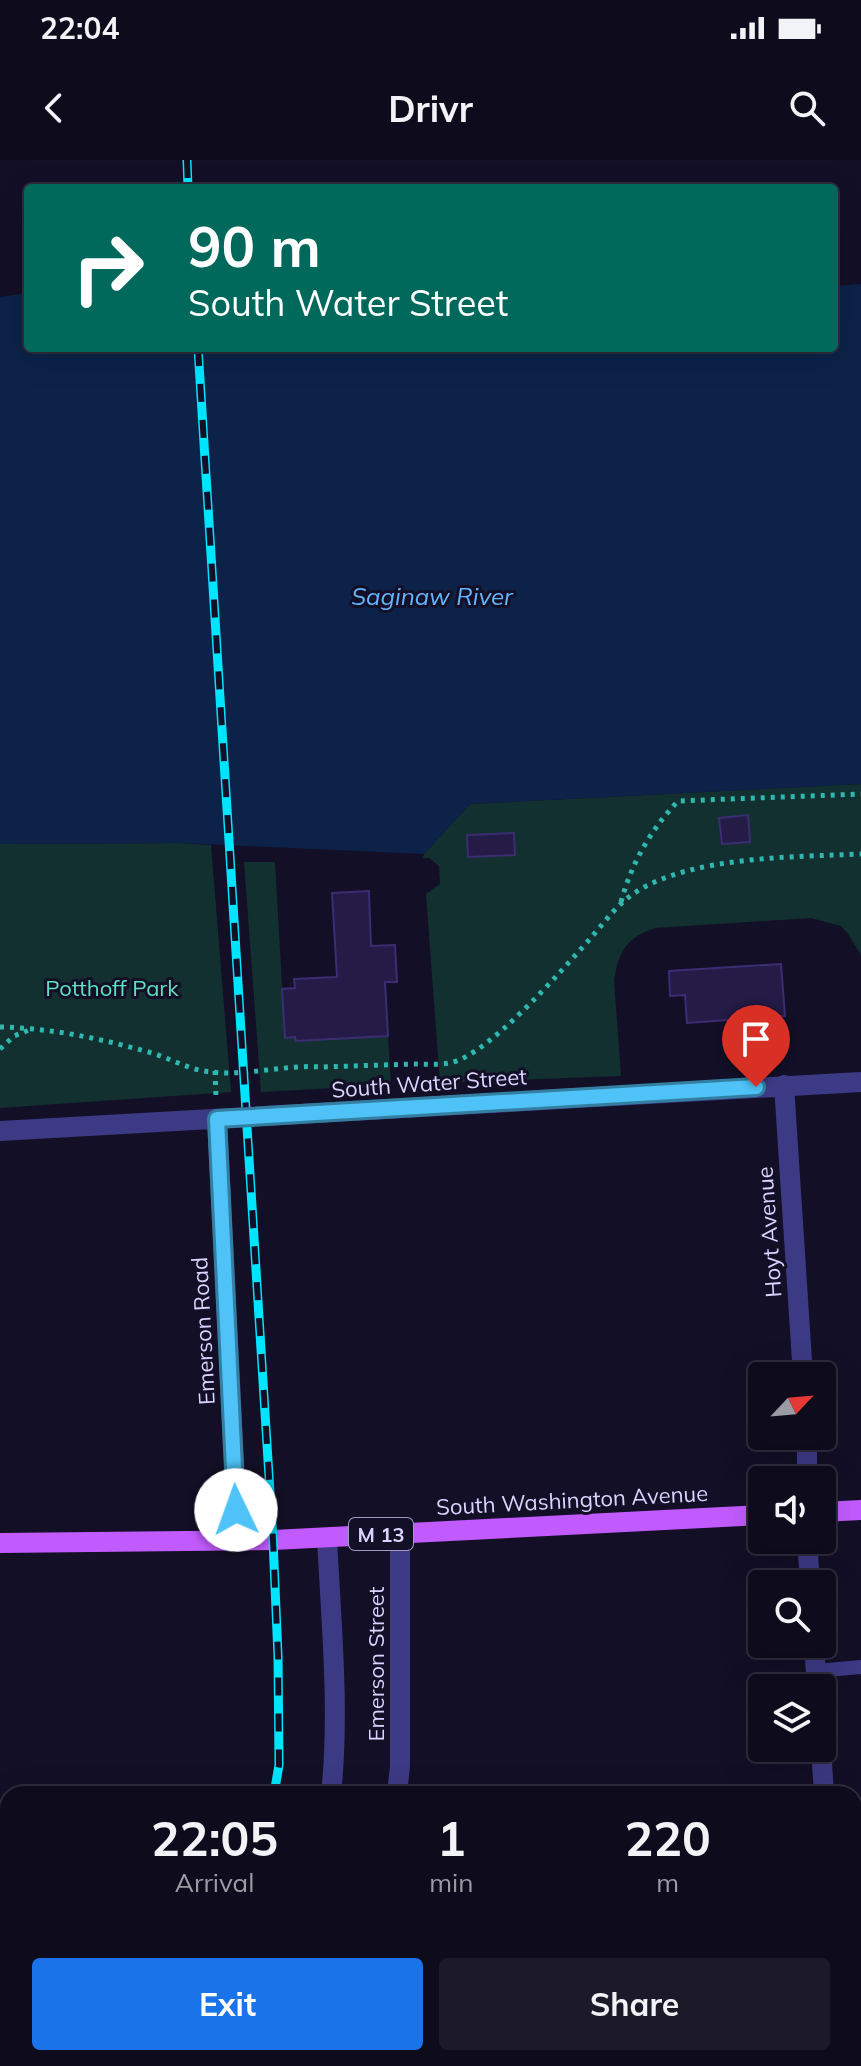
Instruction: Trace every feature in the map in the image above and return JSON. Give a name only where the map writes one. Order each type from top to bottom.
[{"type":"main road","points":[[836,1511],[861,1510]]},
{"type":"main road","name":"South Washington Avenue","points":[[0,1543],[238,1542],[748,1516]]},
{"type":"street","name":"South Water Street","points":[[0,1131],[861,1082]]},
{"type":"street","name":"Hoyt Avenue","points":[[784,1085],[802,1362]]},
{"type":"street","name":"Emerson Road","points":[[217,1119],[238,1542]]},
{"type":"street","name":"Emerson Street","points":[[398,1786],[400,1533]]},
{"type":"street","name":"Emerson Street","points":[[327,1538],[333,1667],[332,1786]]},
{"type":"street","points":[[822,1762],[823,1786]]},
{"type":"lane","points":[[836,1674],[861,1667]]},
{"type":"path","points":[[621,903],[646,840],[678,801],[861,794]]},
{"type":"path","points":[[0,1027],[106,1041],[198,1070],[227,1073],[300,1066],[451,1063],[474,1052],[501,1032],[621,903],[637,891],[672,874],[703,866],[861,854]]},
{"type":"path","points":[[0,1049],[14,1036],[33,1029]]},
{"type":"green space","points":[[861,784],[861,955],[841,926],[811,918],[655,928],[631,941],[622,953],[616,970],[614,980],[621,1076],[440,1083],[426,894],[440,884],[439,866],[429,858],[423,858],[470,804]]},
{"type":"green space","name":"Potthoff Park","points":[[0,844],[211,845],[231,1092],[0,1108]]},
{"type":"green space","points":[[244,862],[275,862],[285,1037],[295,1037],[296,1041],[388,1036],[391,1085],[261,1092]]},
{"type":"water","name":"Saginaw River","points":[[861,284],[861,784],[470,804],[424,854],[180,843],[0,844],[0,297],[24,294],[24,352],[838,352],[838,286]]},
{"type":"building","points":[[748,815],[750,842],[722,844],[719,818]]},
{"type":"building","points":[[514,833],[515,855],[468,857],[467,835]]},
{"type":"building","points":[[369,891],[371,946],[395,945],[397,982],[385,982],[388,1036],[296,1041],[295,1037],[285,1038],[282,989],[295,988],[294,979],[337,977],[332,893]]},
{"type":"building","points":[[781,964],[785,1016],[687,1023],[685,995],[670,996],[669,971]]},
{"type":"railway","points":[[187,160],[188,184]]},
{"type":"railway","points":[[198,352],[273,1540],[278,1656],[279,1765],[275,1786]]},
{"type":"route","points":[[236,1510],[217,1119],[756,1087]]}]
